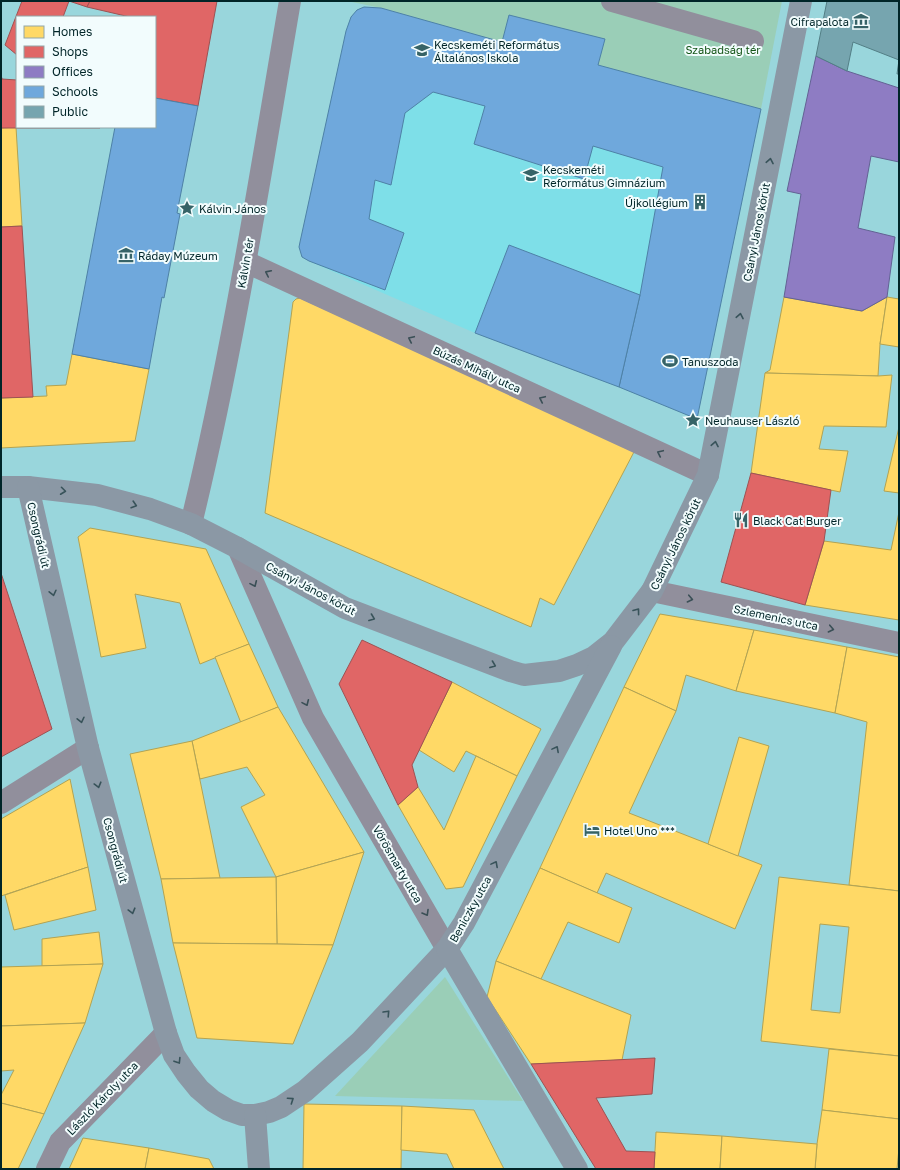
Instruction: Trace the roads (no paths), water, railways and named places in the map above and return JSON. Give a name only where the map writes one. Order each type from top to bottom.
[{"type":"street","name":"Kálvin tér","points":[[191,524],[207,457],[246,262],[290,1]]},
{"type":"street","points":[[612,1],[753,41]]},
{"type":"street","name":"Csányi János körút","points":[[1,486],[28,486],[97,495],[122,501],[191,524],[238,548],[345,608],[510,671],[524,675],[559,671],[594,657],[613,642],[652,591],[708,475],[801,1]]},
{"type":"street","name":"Búzás Mihály utca","points":[[246,262],[290,284],[708,475]]},
{"type":"street","name":"Csongrádi út","points":[[28,486],[88,748],[166,1033],[174,1055],[186,1073],[213,1101],[228,1110],[242,1114],[255,1115]]},
{"type":"street","name":"Vörösmarty utca","points":[[238,548],[313,718],[577,1169]]},
{"type":"street","name":"Szlemenics utca","points":[[652,591],[899,643]]},
{"type":"street","name":"Beniczky utca","points":[[255,1115],[269,1112],[281,1107],[305,1090],[360,1042],[447,949],[464,923],[613,642]]},
{"type":"street","points":[[1,803],[88,748]]},
{"type":"street","name":"László Károly utca","points":[[47,1169],[60,1142],[166,1033]]},
{"type":"street","points":[[255,1115],[259,1169]]},
{"type":"place","name":"Cifrapalota","points":[[861,21]]},
{"type":"place","name":"Kecskeméti Református Általános Iskola","points":[[422,50]]},
{"type":"place","name":"Kecskeméti Református Gimnázium","points":[[531,175]]},
{"type":"place","name":"Újkollégium","points":[[700,202]]},
{"type":"place","name":"Kálvin János","points":[[187,208]]},
{"type":"place","name":"Ráday Múzeum","points":[[126,255]]},
{"type":"place","name":"Tanuszoda","points":[[670,361]]},
{"type":"place","name":"Neuhauser László","points":[[693,420]]},
{"type":"place","name":"Black Cat Burger","points":[[741,520]]},
{"type":"place","name":"Hotel Uno ***","points":[[592,830]]},
{"type":"park label","name":"Szabadság tér","points":[[723,49]]}]
